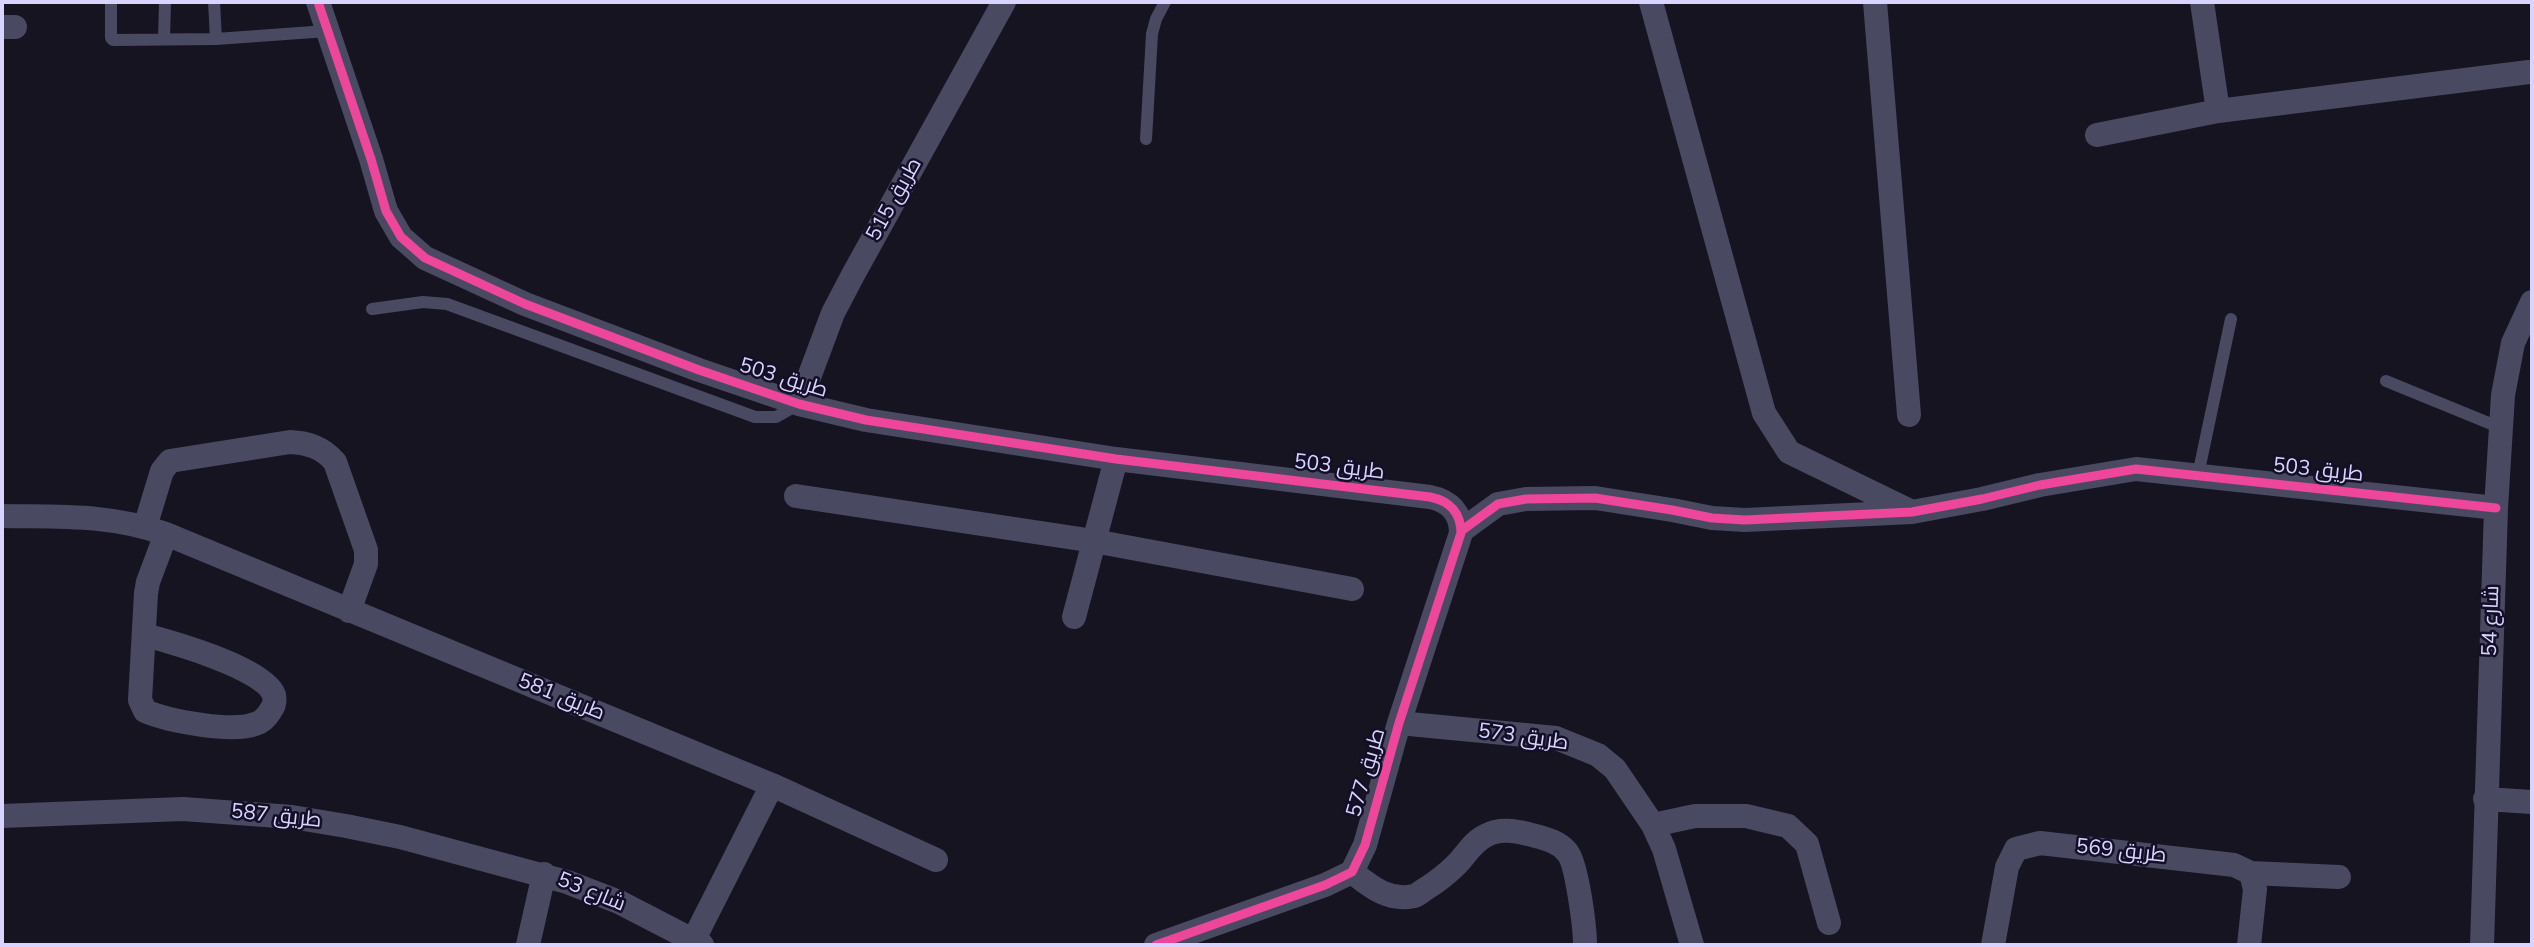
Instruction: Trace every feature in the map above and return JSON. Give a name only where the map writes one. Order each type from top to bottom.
[{"type":"street","name":"طريق 503","points":[[317,2],[372,159],[386,211],[401,237],[425,258],[525,304],[699,370],[799,404],[866,420],[1116,459],[1430,497],[1450,505],[1457,513],[1461,531],[1497,504],[1526,499],[1595,498],[1672,509],[1712,518],[1745,520],[1912,512],[2040,485],[2136,469],[2496,508]]},
{"type":"street","name":"طريق 515","points":[[799,404],[833,313],[1004,2]]},
{"type":"street","points":[[1651,2],[1764,413],[1789,452],[1912,512]]},
{"type":"street","points":[[1875,2],[1909,415]]},
{"type":"street","points":[[2202,2],[2218,111]]},
{"type":"street","points":[[2097,135],[2218,111],[2529,72]]},
{"type":"street","name":"شارع 54","points":[[2482,945],[2485,799],[2501,428],[2507,368],[2513,343],[2532,302]]},
{"type":"street","points":[[145,635],[193,648],[248,673],[268,687],[274,696],[274,707],[266,718],[254,725],[229,727],[173,720],[145,711],[140,700],[148,582],[162,471],[170,461],[290,442],[307,443],[327,453],[335,463],[366,550],[366,564],[349,611]]},
{"type":"street","points":[[1074,617],[1116,459]]},
{"type":"street","points":[[796,496],[1094,541],[1352,589]]},
{"type":"street","name":"طريق 581","points":[[2,516],[104,518],[155,530],[772,785],[936,860]]},
{"type":"street","name":"طريق 577","points":[[1352,872],[1365,845],[1399,723],[1461,531]]},
{"type":"street","name":"طريق 573","points":[[1399,723],[1556,738],[1598,755],[1615,769],[1653,825],[1664,849],[1692,945]]},
{"type":"street","points":[[697,943],[772,785]]},
{"type":"street","points":[[2485,799],[2532,802]]},
{"type":"street","name":"طريق 587","points":[[2,816],[183,809],[292,817],[400,837],[544,874]]},
{"type":"street","points":[[1653,825],[1695,816],[1746,816],[1788,826],[1807,844],[1829,923]]},
{"type":"street","points":[[1156,945],[1325,885],[1352,872],[1376,891],[1393,897],[1415,896],[1438,881],[1458,863],[1472,845],[1499,830],[1518,831],[1553,841],[1569,853],[1585,932],[1585,945]]},
{"type":"street","name":"طريق 569","points":[[1993,945],[2007,867],[2016,849],[2040,844],[2234,865],[2251,873]]},
{"type":"street","points":[[2249,945],[2255,889],[2251,873],[2339,877]]},
{"type":"street","name":"شارع 53","points":[[528,945],[544,874],[610,898],[697,943]]},
{"type":"lane","points":[[111,2],[113,40],[216,39],[327,31]]},
{"type":"lane","points":[[164,39],[165,2]]},
{"type":"lane","points":[[214,2],[216,39]]},
{"type":"lane","points":[[1146,139],[1152,34],[1165,2]]},
{"type":"lane","points":[[372,309],[423,302],[447,304],[755,417],[776,417],[799,404]]},
{"type":"lane","points":[[2198,475],[2231,319]]},
{"type":"lane","points":[[2386,381],[2501,428]]},
{"type":"cycle path","points":[[318,2],[386,211],[401,237],[425,258],[525,304],[699,370],[799,404],[866,420],[1116,459],[1430,497],[1453,509],[1459,520],[1461,533],[1399,723],[1365,845],[1352,872],[1325,885],[1156,945]]},
{"type":"cycle path","points":[[1461,531],[1498,504],[1526,499],[1595,498],[1712,518],[1745,520],[1912,512],[2040,485],[2136,469],[2496,508]]}]
